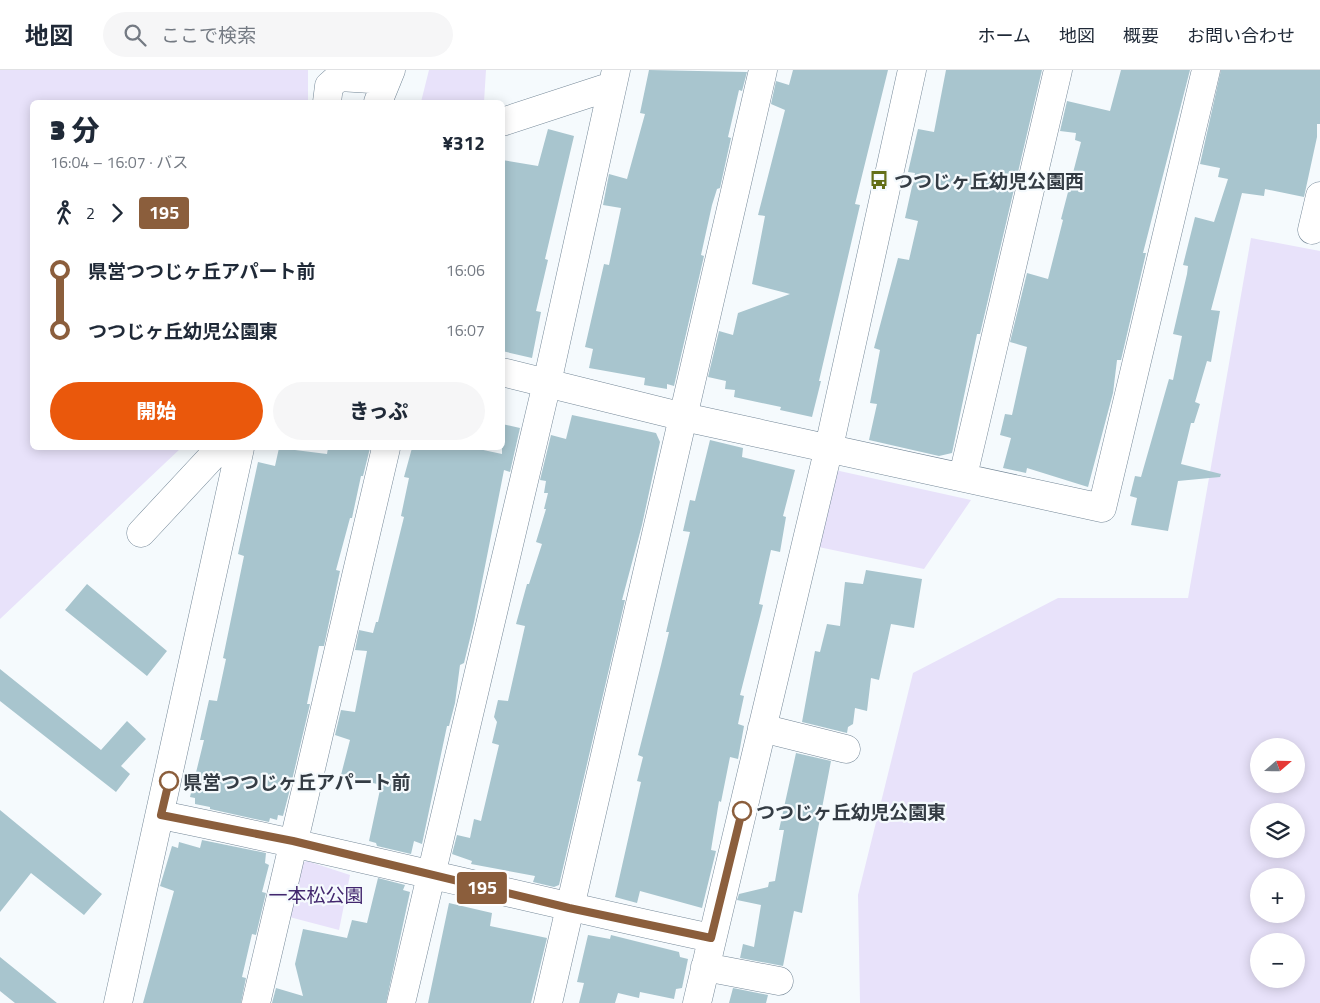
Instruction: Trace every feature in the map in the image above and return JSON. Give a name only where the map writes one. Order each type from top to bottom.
[{"type":"street","points":[[548,1003],[763,70]]},
{"type":"street","points":[[697,1003],[829,447],[912,70]]},
{"type":"street","points":[[963,476],[1058,70]]},
{"type":"street","points":[[505,373],[684,417],[963,476],[1102,508],[1206,70]]},
{"type":"street","points":[[327,100],[330,86],[340,77],[385,84]]},
{"type":"street","points":[[505,121],[614,78]]},
{"type":"street","points":[[401,1003],[547,383],[614,78]]},
{"type":"street","points":[[1312,230],[1320,196]]},
{"type":"street","points":[[140,533],[218,450]]},
{"type":"street","points":[[118,1003],[161,815],[240,450]]},
{"type":"street","points":[[256,1003],[386,450]]},
{"type":"street","points":[[762,728],[846,749]]},
{"type":"street","points":[[161,815],[293,841],[569,908],[711,938]]},
{"type":"street","points":[[705,967],[778,981]]},
{"type":"green space","points":[[0,70],[308,70],[308,100],[30,100],[30,450],[179,450],[0,619]]},
{"type":"green space","points":[[429,70],[486,70],[484,100],[422,100]]},
{"type":"green space","points":[[1251,238],[1320,251],[1320,1003],[860,1003],[858,895],[913,673],[1058,598],[1188,598]]},
{"type":"green space","points":[[826,468],[971,500],[924,569],[809,545]]},
{"type":"green space","name":"一本松公園","points":[[307,861],[350,875],[339,930],[278,914],[289,868]]},
{"type":"building","points":[[649,70],[747,72],[742,91],[739,90],[728,137],[731,138],[720,188],[717,189],[712,205],[701,255],[704,256],[674,386],[667,384],[667,389],[644,385],[645,378],[589,368],[593,349],[585,347],[604,264],[609,265],[621,208],[603,205],[609,174],[627,179],[645,114],[640,113]]},
{"type":"building","points":[[793,70],[888,70],[855,204],[860,205],[812,417],[780,410],[781,407],[734,397],[735,390],[725,389],[726,381],[708,377],[719,331],[733,335],[738,313],[790,294],[752,284],[765,216],[758,215],[785,110],[771,104],[776,81],[789,85]]},
{"type":"building","points":[[946,70],[1042,70],[980,334],[977,334],[952,453],[939,456],[869,440],[877,404],[870,403],[880,350],[874,348],[898,258],[909,260],[918,221],[905,218],[915,173],[908,172],[918,129],[934,132]]},
{"type":"building","points":[[1121,70],[1190,70],[1143,253],[1146,253],[1121,360],[1117,360],[1113,393],[1088,487],[1027,468],[1026,473],[1003,468],[1011,438],[1000,435],[1005,414],[1012,415],[1027,347],[1010,342],[1027,273],[1048,279],[1081,142],[1075,140],[1076,133],[1060,131],[1067,101],[1110,111]]},
{"type":"building","points":[[1221,70],[1320,70],[1320,124],[1317,124],[1317,137],[1304,197],[1265,189],[1264,196],[1242,193],[1211,310],[1220,311],[1211,362],[1207,361],[1195,402],[1200,404],[1194,423],[1191,423],[1181,464],[1221,474],[1220,477],[1178,481],[1168,531],[1131,525],[1137,498],[1130,496],[1135,476],[1141,477],[1169,379],[1173,380],[1182,336],[1173,334],[1187,274],[1188,266],[1183,265],[1195,217],[1214,222],[1228,179],[1218,177],[1220,168],[1200,164]]},
{"type":"building","points":[[548,129],[574,136],[545,259],[548,260],[536,311],[541,312],[532,358],[505,352],[505,160],[538,166]]},
{"type":"building","points":[[572,415],[656,433],[660,442],[642,525],[622,600],[625,600],[559,885],[554,887],[533,882],[535,876],[471,864],[472,861],[452,854],[457,835],[470,838],[474,819],[481,821],[499,745],[492,743],[497,722],[494,717],[498,700],[508,701],[525,626],[516,624],[527,584],[529,584],[542,544],[536,542],[546,509],[544,509],[548,493],[544,493],[546,481],[540,480],[551,435],[566,439]]},
{"type":"building","points":[[505,425],[520,428],[510,472],[504,470],[474,622],[464,663],[460,665],[455,703],[449,726],[447,726],[422,844],[414,841],[411,854],[377,846],[376,843],[369,841],[381,785],[341,775],[350,740],[335,735],[341,710],[355,712],[367,651],[355,650],[359,630],[373,633],[376,622],[378,622],[404,517],[401,516],[409,478],[404,477],[411,450],[483,450],[502,454],[502,450],[505,450]]},
{"type":"building","points":[[710,440],[743,448],[742,457],[795,470],[783,516],[786,517],[780,552],[771,550],[759,604],[763,605],[740,695],[744,696],[738,724],[744,726],[738,759],[730,757],[721,802],[719,801],[711,850],[716,851],[702,908],[640,891],[637,903],[615,897],[641,782],[637,781],[643,757],[638,755],[669,632],[666,632],[690,532],[683,531],[690,500],[695,501]]},
{"type":"building","points":[[279,450],[327,454],[328,450],[370,450],[336,570],[340,571],[324,646],[319,646],[307,704],[310,704],[283,816],[278,815],[277,820],[270,818],[269,822],[210,809],[210,807],[195,804],[195,798],[190,797],[204,740],[200,740],[209,700],[217,701],[226,659],[223,658],[244,556],[238,554],[258,462],[275,466]]},
{"type":"building","points":[[866,570],[922,579],[914,628],[891,624],[879,680],[871,678],[867,711],[855,708],[853,724],[848,727],[847,733],[802,722],[815,651],[820,652],[827,624],[840,626],[845,582],[863,584]]},
{"type":"building","points":[[87,584],[167,651],[147,676],[65,610]]},
{"type":"building","points":[[0,669],[101,750],[127,721],[146,739],[121,766],[130,774],[116,792],[0,701]]},
{"type":"building","points":[[796,753],[831,761],[802,913],[794,911],[783,966],[740,958],[743,944],[754,947],[761,905],[737,900],[739,894],[768,887],[769,882],[775,881],[784,830],[779,830]]},
{"type":"building","points":[[0,810],[102,894],[84,915],[31,873],[0,912]]},
{"type":"building","points":[[202,840],[266,853],[265,863],[269,865],[262,892],[266,893],[256,935],[252,934],[242,977],[246,978],[241,1003],[143,1003],[174,891],[160,886],[172,846],[178,848],[179,842],[200,848]]},
{"type":"building","points":[[378,878],[405,885],[403,890],[410,892],[386,1003],[272,1003],[276,988],[303,996],[295,964],[303,929],[347,938],[352,920],[367,923]]},
{"type":"building","points":[[449,903],[492,913],[490,926],[547,938],[531,1003],[428,1003]]},
{"type":"building","points":[[588,935],[610,939],[611,935],[679,952],[680,957],[688,959],[682,988],[676,989],[674,999],[640,992],[639,998],[618,993],[615,1003],[579,1003],[584,983],[577,982]]},
{"type":"building","points":[[0,957],[57,1003],[15,1003],[0,991]]},
{"type":"building","points":[[733,988],[768,995],[766,1003],[729,1003]]},
{"type":"bus line","name":"195","points":[[169,781],[161,815],[293,841],[569,908],[711,938],[742,811]]},
{"type":"place","name":"つつじヶ丘幼児公園西","points":[[879,180]]},
{"type":"place","name":"県営つつじヶ丘アパート前","points":[[169,781]]},
{"type":"place","name":"つつじヶ丘幼児公園東","points":[[742,811]]}]
